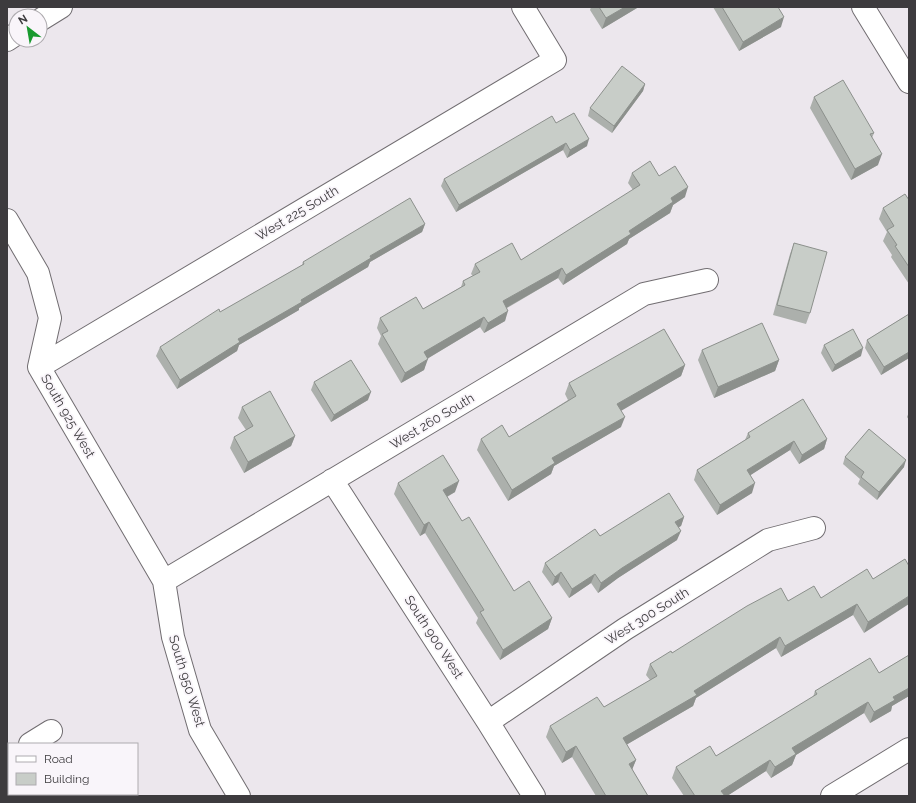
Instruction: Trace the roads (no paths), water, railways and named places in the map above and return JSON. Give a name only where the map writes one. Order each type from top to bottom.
[{"type":"street","points":[[48,15],[62,7]]},
{"type":"street","name":"West 225 South","points":[[39,367],[555,60],[523,7]]},
{"type":"street","points":[[863,7],[909,82]]},
{"type":"street","name":"South 925 West","points":[[7,220],[38,273],[50,318],[39,367],[164,581]]},
{"type":"street","name":"West 260 South","points":[[164,581],[644,294],[707,280]]},
{"type":"street","name":"South 900 West","points":[[332,480],[534,796]]},
{"type":"street","name":"West 300 South","points":[[488,722],[625,629],[768,540],[814,528]]},
{"type":"street","name":"South 950 West","points":[[164,581],[173,637],[200,730],[239,796]]},
{"type":"street","points":[[32,743],[51,731]]},
{"type":"street","points":[[832,796],[909,749]]}]
